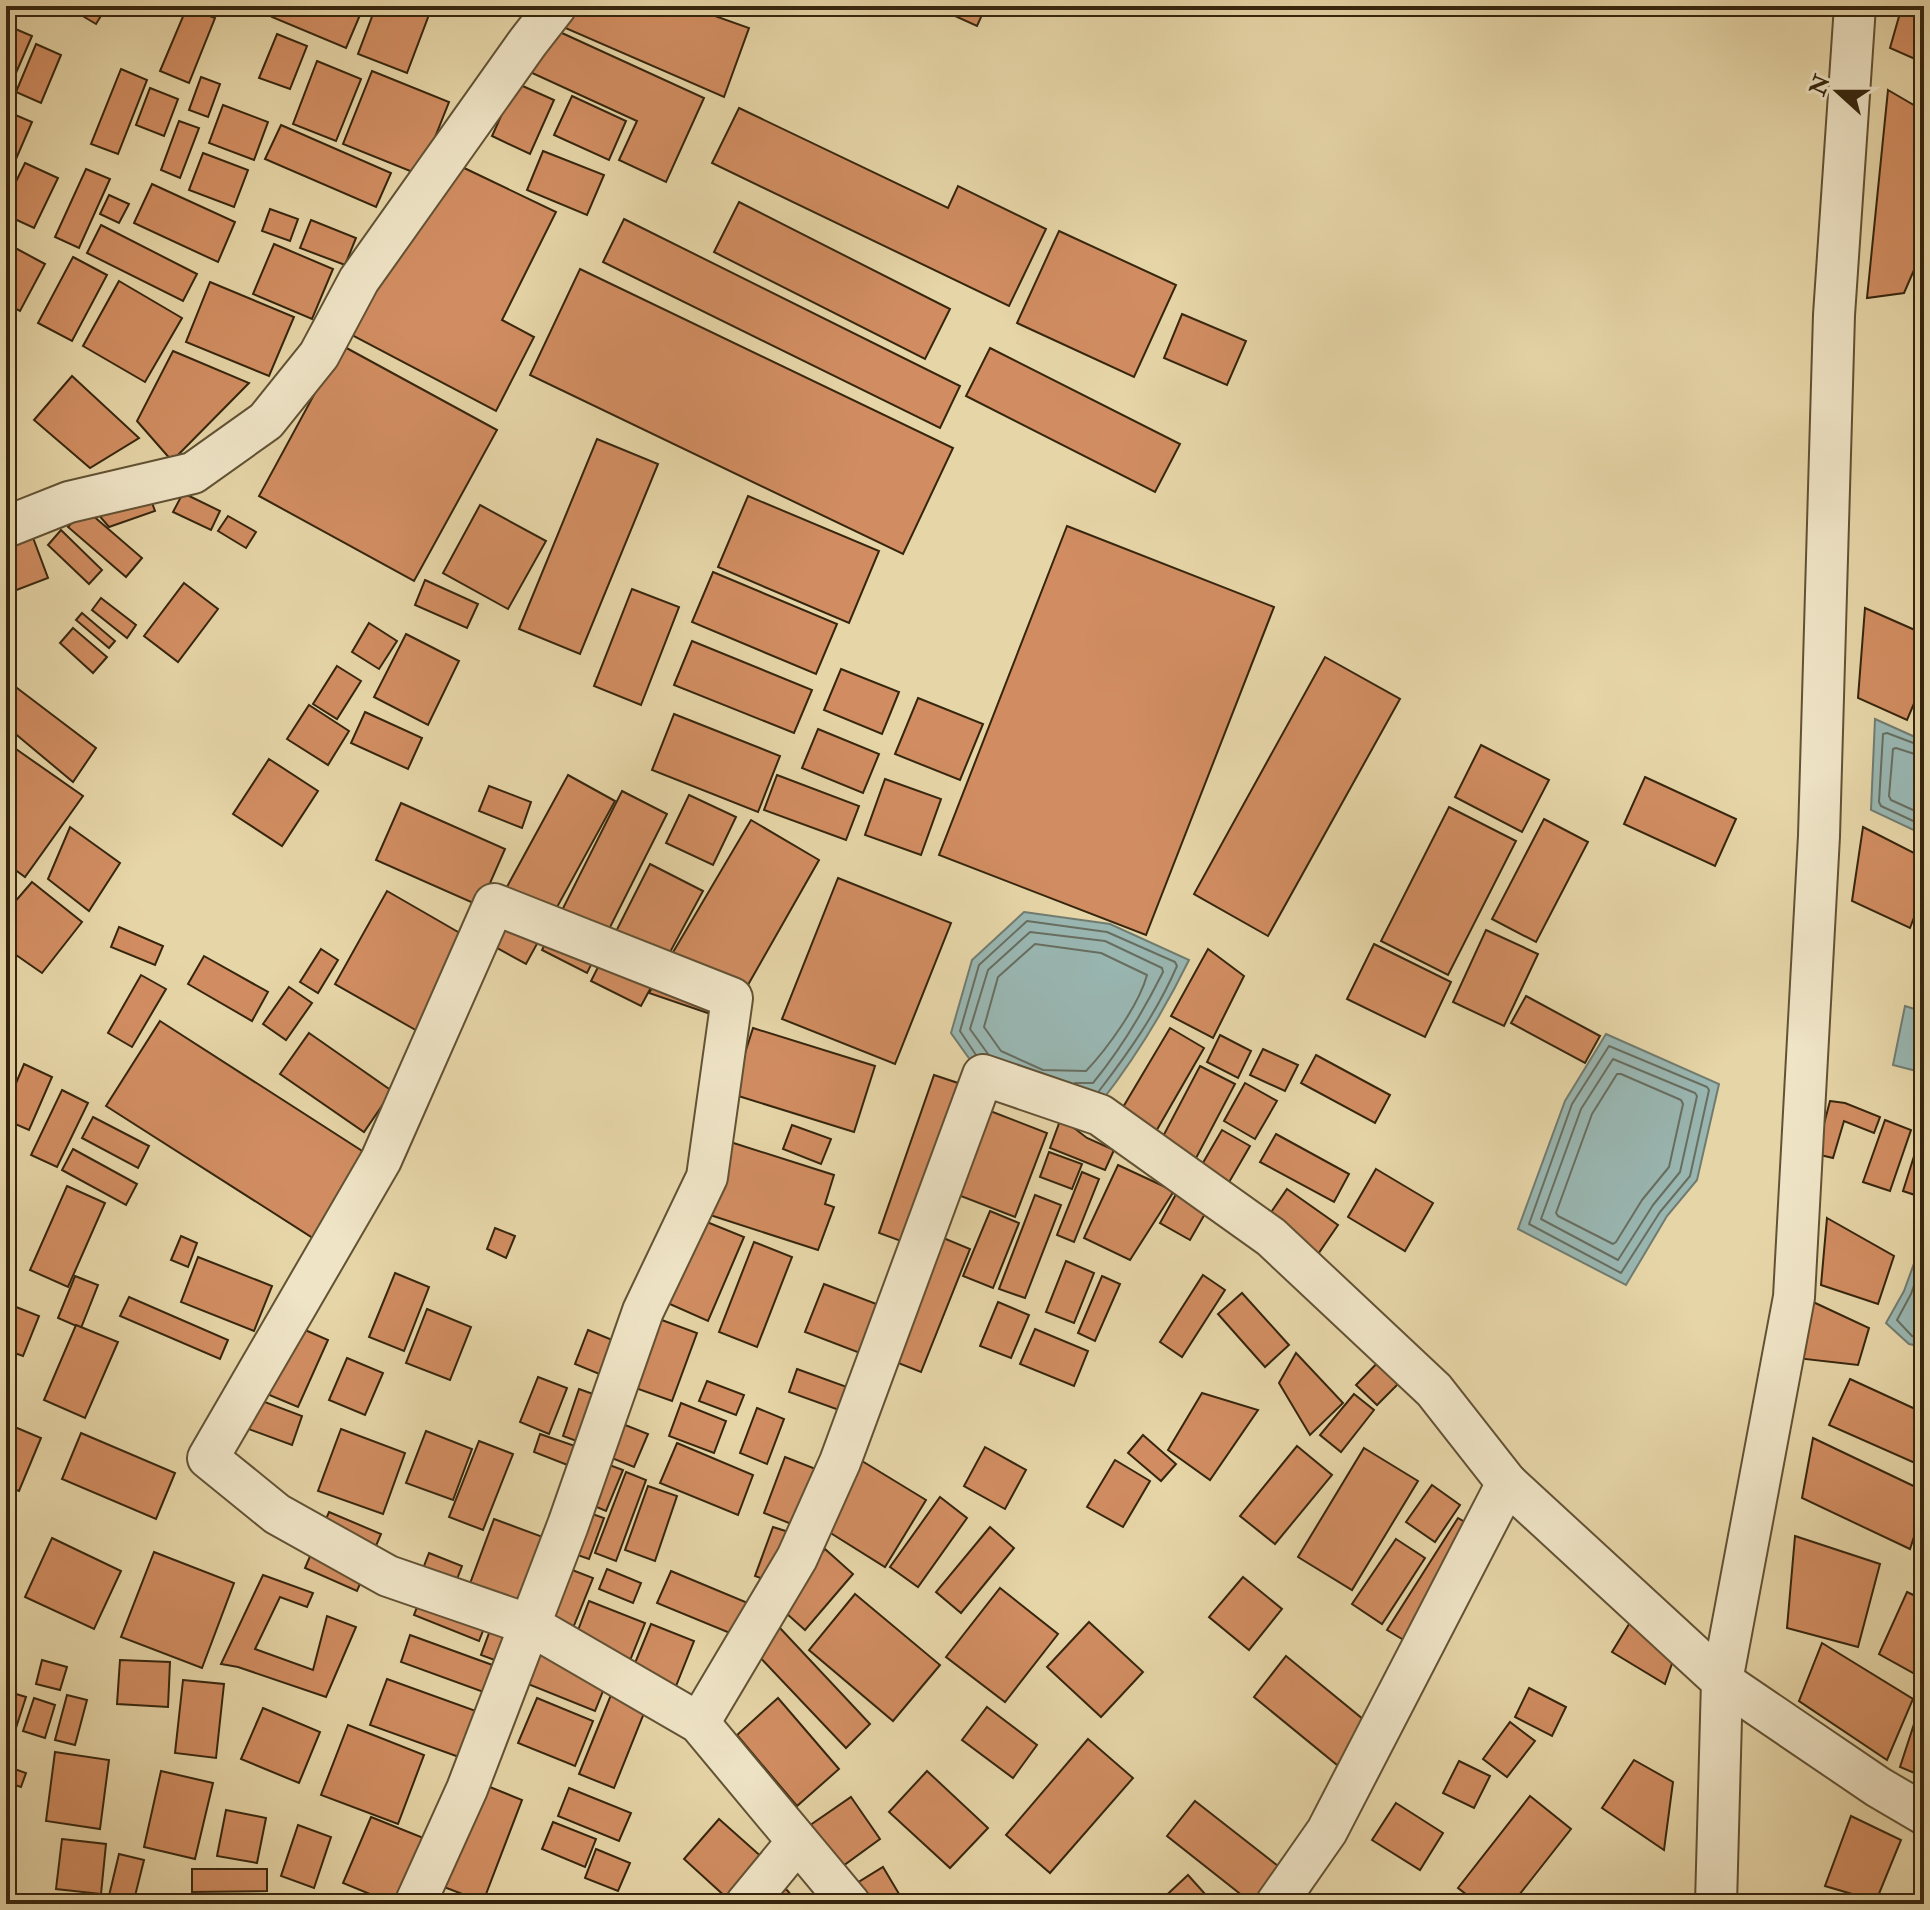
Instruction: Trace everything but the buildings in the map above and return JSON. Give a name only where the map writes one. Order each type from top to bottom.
[{"type":"street","points":[[6,527],[69,502],[193,473],[266,421],[319,355],[359,280],[556,6]]},
{"type":"street","points":[[1716,1904],[1722,1681],[1794,1297],[1819,836],[1834,315],[1855,6]]},
{"type":"street","points":[[415,1904],[467,1789],[530,1625],[568,1525],[643,1311],[707,1177],[732,998],[494,904],[381,1160],[208,1458],[277,1514],[388,1576],[530,1625],[699,1723],[850,1904]]},
{"type":"street","points":[[699,1723],[797,1558],[840,1462],[983,1075],[1100,1115],[1271,1237],[1434,1390],[1507,1483],[1722,1681],[1878,1787],[1924,1814]]},
{"type":"street","points":[[1276,1904],[1327,1831],[1507,1483]]},
{"type":"street","points":[[746,1904],[797,1842]]},
{"type":"water","points":[[1875,719],[1924,741],[1924,835],[1871,810]]},
{"type":"water","points":[[1024,912],[1110,924],[1189,960],[1149,1033],[1101,1102],[981,1075],[951,1033],[972,960]]},
{"type":"water","points":[[1905,1006],[1924,1012],[1924,1073],[1893,1065]]},
{"type":"water","points":[[1606,1034],[1719,1084],[1697,1180],[1667,1216],[1626,1285],[1518,1229],[1565,1101]]},
{"type":"water","points":[[1924,1236],[1924,1347],[1909,1344],[1886,1323],[1904,1291]]}]
